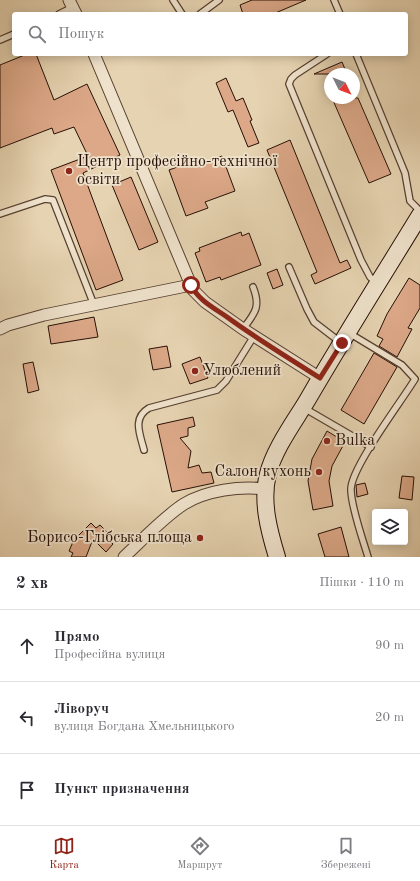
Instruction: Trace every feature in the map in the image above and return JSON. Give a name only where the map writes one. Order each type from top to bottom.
[{"type":"main road","points":[[277,557],[268,522],[265,489],[271,465],[320,378],[420,215]]},
{"type":"street","points":[[95,56],[191,285],[198,296],[243,329],[320,378]]},
{"type":"street","points":[[0,329],[27,319],[191,285]]},
{"type":"street","points":[[124,557],[176,510],[186,503],[209,495],[243,487],[265,489]]},
{"type":"lane","points":[[173,0],[181,12]]},
{"type":"lane","points":[[203,12],[219,0]]},
{"type":"lane","points":[[334,0],[339,12]]},
{"type":"lane","points":[[63,12],[73,7]]},
{"type":"lane","points":[[0,40],[12,35]]},
{"type":"lane","points":[[324,56],[295,75],[289,84],[358,253],[370,277],[378,284]]},
{"type":"lane","points":[[357,56],[404,169],[410,201],[420,211]]},
{"type":"lane","points":[[0,214],[45,199],[53,200],[94,305]]},
{"type":"lane","points":[[289,266],[306,309],[314,322],[402,365],[418,381],[371,447],[353,479],[351,489],[368,557]]},
{"type":"lane","points":[[243,329],[258,307],[258,298],[253,288]]},
{"type":"lane","points":[[144,450],[138,424],[142,412],[149,408],[217,390],[226,381],[254,336]]},
{"type":"lane","points":[[303,407],[371,447]]},
{"type":"building","points":[[252,0],[306,0],[278,12],[242,12],[240,5]]},
{"type":"building","points":[[22,56],[37,56],[54,100],[87,84],[120,155],[83,173],[123,280],[96,290],[51,170],[88,156],[74,127],[54,134],[52,128],[0,148],[0,65]]},
{"type":"building","points":[[342,62],[344,68],[328,68]]},
{"type":"building","points":[[324,70],[324,74],[314,74]]},
{"type":"building","points":[[226,78],[236,101],[243,98],[259,143],[248,147],[233,110],[228,112],[216,83]]},
{"type":"building","points":[[360,103],[391,174],[369,183],[335,104],[360,104]]},
{"type":"building","points":[[290,140],[340,263],[347,260],[351,268],[315,284],[311,275],[317,272],[267,150]]},
{"type":"building","points":[[222,156],[235,191],[205,202],[208,208],[186,216],[169,170],[191,162],[192,167]]},
{"type":"building","points":[[131,177],[158,242],[139,250],[112,185]]},
{"type":"building","points":[[241,232],[242,236],[249,233],[261,265],[221,280],[220,277],[206,282],[195,253],[200,251],[199,248]]},
{"type":"building","points":[[277,269],[283,285],[273,289],[267,273]]},
{"type":"building","points":[[409,278],[420,285],[420,308],[408,328],[412,329],[397,357],[379,346],[383,339],[377,336],[387,314]]},
{"type":"building","points":[[94,317],[98,337],[51,344],[48,326]]},
{"type":"building","points":[[167,346],[171,367],[153,370],[149,349]]},
{"type":"building","points":[[374,353],[397,367],[364,424],[341,410]]},
{"type":"building","points":[[200,357],[208,378],[190,384],[182,364]]},
{"type":"building","points":[[33,362],[39,390],[28,393],[23,364]]},
{"type":"building","points":[[193,417],[195,426],[188,428],[188,436],[180,438],[191,451],[188,468],[199,465],[202,473],[211,472],[214,483],[172,492],[157,425]]},
{"type":"building","points":[[327,431],[345,442],[332,466],[329,481],[333,506],[313,510],[308,481],[312,459]]},
{"type":"building","points":[[402,476],[414,477],[412,500],[399,498]]},
{"type":"building","points":[[365,483],[368,494],[357,497],[356,485]]},
{"type":"building","points":[[91,523],[96,528],[100,525],[109,534],[106,537],[113,544],[106,552],[93,539],[86,557],[71,557],[73,553],[69,551],[76,535],[78,536]]},
{"type":"building","points":[[341,527],[349,557],[325,557],[318,534]]},
{"type":"place","name":"Центр професійно-технічної освіти","points":[[69,171]]},
{"type":"place","name":"Улюблений","points":[[195,371]]},
{"type":"place","name":"Bulka","points":[[327,441]]},
{"type":"place","name":"Салон кухонь","points":[[319,472]]},
{"type":"place","name":"Борисо-Глібська площа","points":[[200,538]]},
{"type":"route","points":[[191,285],[193,290],[205,302],[243,329],[320,378],[342,343]]}]
